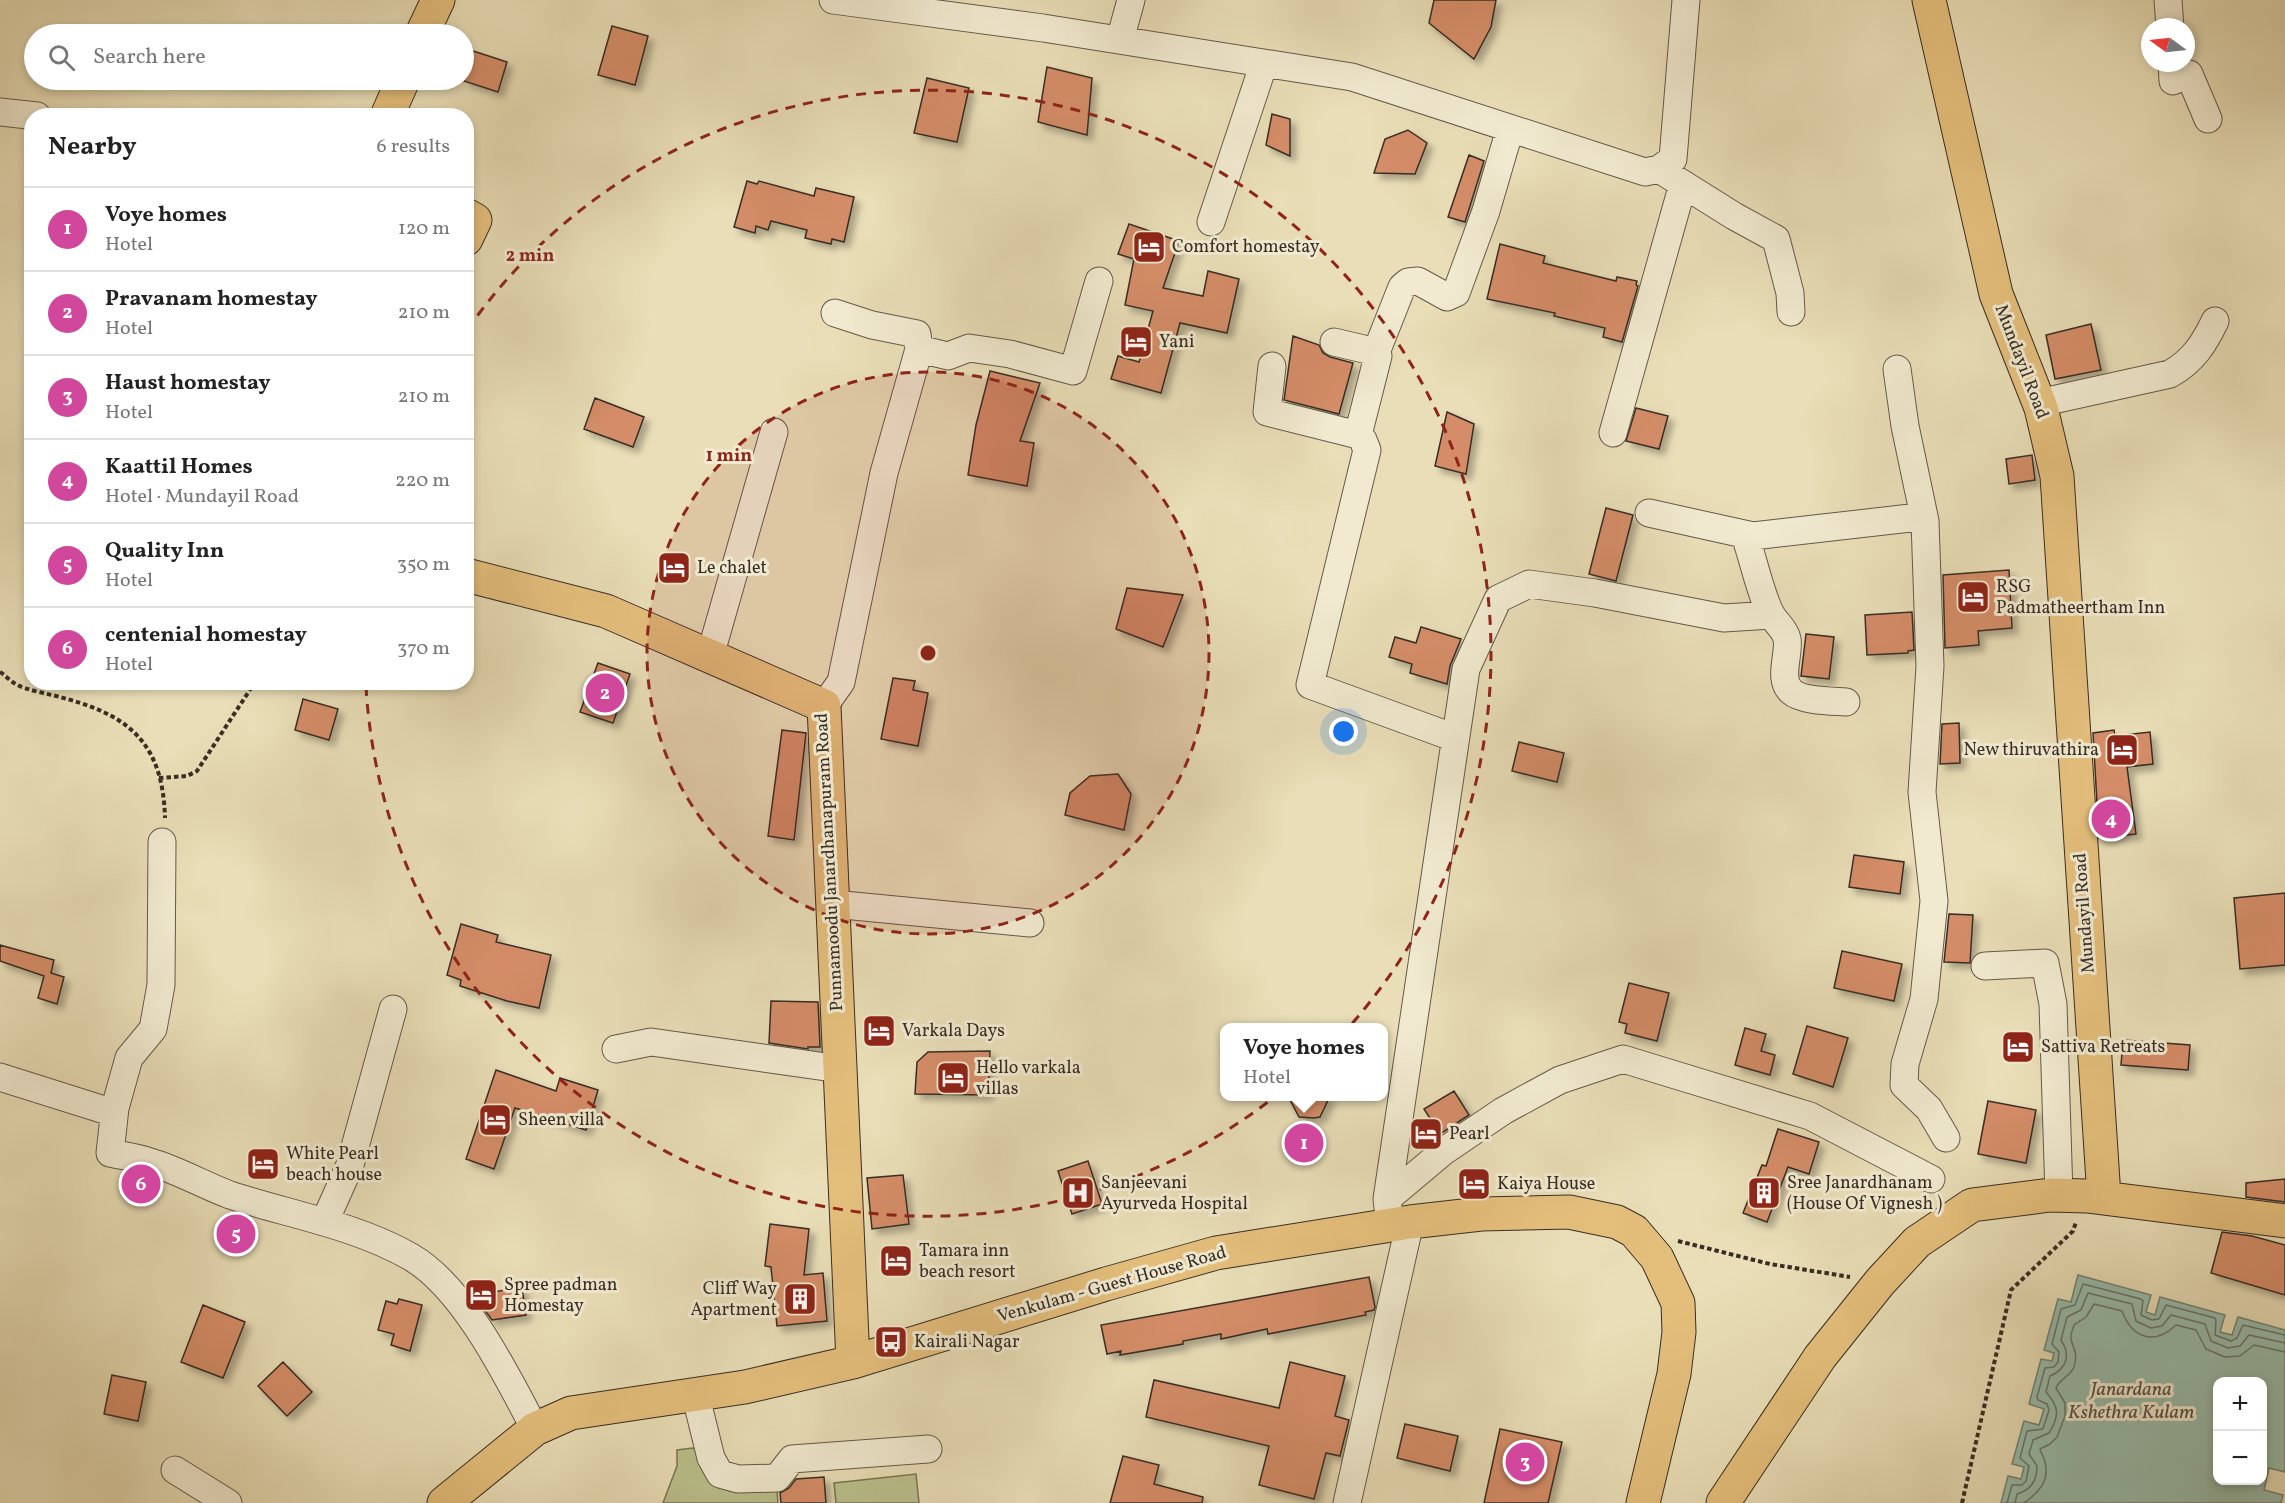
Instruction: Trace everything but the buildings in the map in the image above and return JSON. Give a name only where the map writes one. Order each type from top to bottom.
[{"type":"main road","points":[[427,24],[438,0]]},
{"type":"main road","name":"Mundayil Road","points":[[1929,0],[1996,294],[2039,403],[2057,476],[2083,1196]]},
{"type":"main road","points":[[391,108],[399,90]]},
{"type":"main road","name":"Punnamoodu Janardhanapuram Road","points":[[474,577],[606,611],[824,705],[853,1362]]},
{"type":"main road","points":[[1723,1503],[1820,1357],[1880,1282],[1917,1242],[1972,1205],[2007,1199],[2083,1196],[2285,1221]]},
{"type":"main road","name":"Venkulam - Guest House Road","points":[[444,1503],[535,1429],[571,1413],[746,1387],[853,1362],[1106,1284],[1216,1253],[1396,1215],[1569,1212],[1617,1222],[1634,1231],[1657,1258],[1678,1303],[1679,1332],[1674,1374],[1643,1503]]},
{"type":"street","points":[[833,0],[1120,40],[1352,77],[1645,172],[1659,170],[1673,159],[1686,0]]},
{"type":"street","points":[[1120,40],[1131,0]]},
{"type":"street","points":[[2168,0],[2169,18]]},
{"type":"street","points":[[1211,222],[1264,63]]},
{"type":"street","points":[[2172,72],[2173,81],[2189,74],[2208,120]]},
{"type":"street","points":[[0,111],[24,114]]},
{"type":"street","points":[[1358,435],[1378,356],[1376,349],[1405,284],[1412,280],[1419,281],[1447,297],[1453,295],[1457,290],[1486,211],[1510,129]]},
{"type":"street","points":[[1659,170],[1776,239],[1790,293],[1791,312]]},
{"type":"street","points":[[1613,433],[1683,184]]},
{"type":"street","points":[[919,349],[948,356],[969,348],[1010,354],[1073,371],[1099,281]]},
{"type":"street","points":[[824,705],[841,682],[884,472],[919,349],[917,334],[872,325],[835,313]]},
{"type":"street","points":[[2039,403],[2170,374],[2194,356],[2215,321]]},
{"type":"street","points":[[1334,342],[1368,350],[1376,349]]},
{"type":"street","points":[[1272,366],[1267,412],[1358,435],[1364,440],[1367,450],[1310,685],[1455,738]]},
{"type":"street","points":[[1897,369],[1905,426],[1925,521],[1930,666],[1922,792],[1934,901],[1924,999],[1905,1064],[1904,1085],[1929,1108],[1946,1138]]},
{"type":"street","points":[[710,656],[774,432]]},
{"type":"street","points":[[1649,513],[1753,536],[1919,518],[1925,521]]},
{"type":"street","points":[[1753,536],[1748,545],[1771,615],[1784,630],[1788,640],[1786,681],[1788,688],[1802,697],[1846,702]]},
{"type":"street","points":[[1347,1503],[1396,1215],[1455,738],[1466,669],[1498,599],[1528,584],[1595,593],[1724,618],[1771,615]]},
{"type":"street","points":[[162,842],[161,985],[153,1029],[129,1058],[114,1113],[110,1153],[149,1161],[229,1194],[325,1221],[412,1258],[441,1281],[464,1309],[495,1354],[535,1429]]},
{"type":"street","points":[[833,904],[1030,923]]},
{"type":"street","points":[[1985,966],[2045,963],[2054,1004],[2083,1196]]},
{"type":"street","points":[[325,1221],[350,1165],[393,1009]]},
{"type":"street","points":[[616,1049],[651,1042],[840,1069]]},
{"type":"street","points":[[1396,1215],[1444,1151],[1503,1111],[1560,1080],[1623,1059],[1809,1116],[1931,1179]]},
{"type":"street","points":[[0,1077],[114,1113]]},
{"type":"street","points":[[696,1393],[711,1458],[720,1474],[738,1479],[777,1478],[792,1459],[928,1449]]},
{"type":"street","points":[[175,1470],[228,1503]]},
{"type":"path","points":[[0,672],[16,685],[24,687]]},
{"type":"path","points":[[35,690],[70,699],[123,722],[148,748],[157,767],[165,815],[162,842]]},
{"type":"path","points":[[159,778],[187,776],[197,771],[250,690]]},
{"type":"path","points":[[1962,1503],[2011,1290],[2073,1231],[2083,1196]]},
{"type":"path","points":[[1634,1231],[1770,1264],[1880,1282]]},
{"type":"green space","points":[[693,1448],[704,1458],[712,1484],[730,1491],[777,1491],[778,1503],[663,1503],[677,1466],[677,1450]]},
{"type":"green space","points":[[916,1474],[919,1503],[836,1503],[834,1483]]},
{"type":"water","name":"Janardana Kshethra Kulam","points":[[2078,1275],[2151,1295],[2146,1312],[2155,1315],[2160,1297],[2225,1315],[2220,1332],[2232,1335],[2238,1317],[2285,1330],[2285,1472],[2269,1468],[2267,1477],[2267,1377],[2213,1377],[2213,1485],[2265,1485],[2264,1490],[2283,1495],[2281,1503],[2001,1503],[2008,1476],[2021,1479],[2024,1467],[2012,1464],[2024,1421],[2039,1425],[2044,1409],[2029,1404],[2041,1359],[2052,1361],[2054,1353],[2044,1350],[2058,1299],[2071,1302]]},
{"type":"place","name":"Comfort homestay","points":[[1149,247]]},
{"type":"place","name":"Yani","points":[[1136,342]]},
{"type":"place","name":"Le chalet","points":[[674,568]]},
{"type":"place","name":"RSG Padmatheertham Inn","points":[[1973,597]]},
{"type":"place","name":"Pravanam homestay","points":[[605,693]]},
{"type":"place","name":"New thiruvathira","points":[[2122,750]]},
{"type":"place","name":"Kaattil Homes","points":[[2111,819]]},
{"type":"place","name":"Varkala Days","points":[[879,1031]]},
{"type":"place","name":"Sattiva Retreats","points":[[2018,1047]]},
{"type":"place","name":"Hello varkala villas","points":[[953,1078]]},
{"type":"place","name":"Sheen villa","points":[[495,1120]]},
{"type":"place","name":"Pearl","points":[[1426,1134]]},
{"type":"place","name":"Voye homes","points":[[1304,1143]]},
{"type":"place","name":"White Pearl beach house","points":[[263,1164]]},
{"type":"place","name":"centenial homestay","points":[[141,1184]]},
{"type":"place","name":"Kaiya House","points":[[1474,1184]]},
{"type":"place","name":"Sanjeevani Ayurveda Hospital","points":[[1078,1193]]},
{"type":"place","name":"Sree Janardhanam (House Of Vignesh )","points":[[1764,1193]]},
{"type":"place","name":"Quality Inn","points":[[236,1234]]},
{"type":"place","name":"Tamara inn beach resort","points":[[896,1261]]},
{"type":"place","name":"Spree padman Homestay","points":[[481,1295]]},
{"type":"place","name":"Cliff Way Apartment","points":[[800,1299]]},
{"type":"place","name":"Kairali Nagar","points":[[891,1342]]},
{"type":"place","name":"Haust homestay","points":[[1525,1462]]}]
